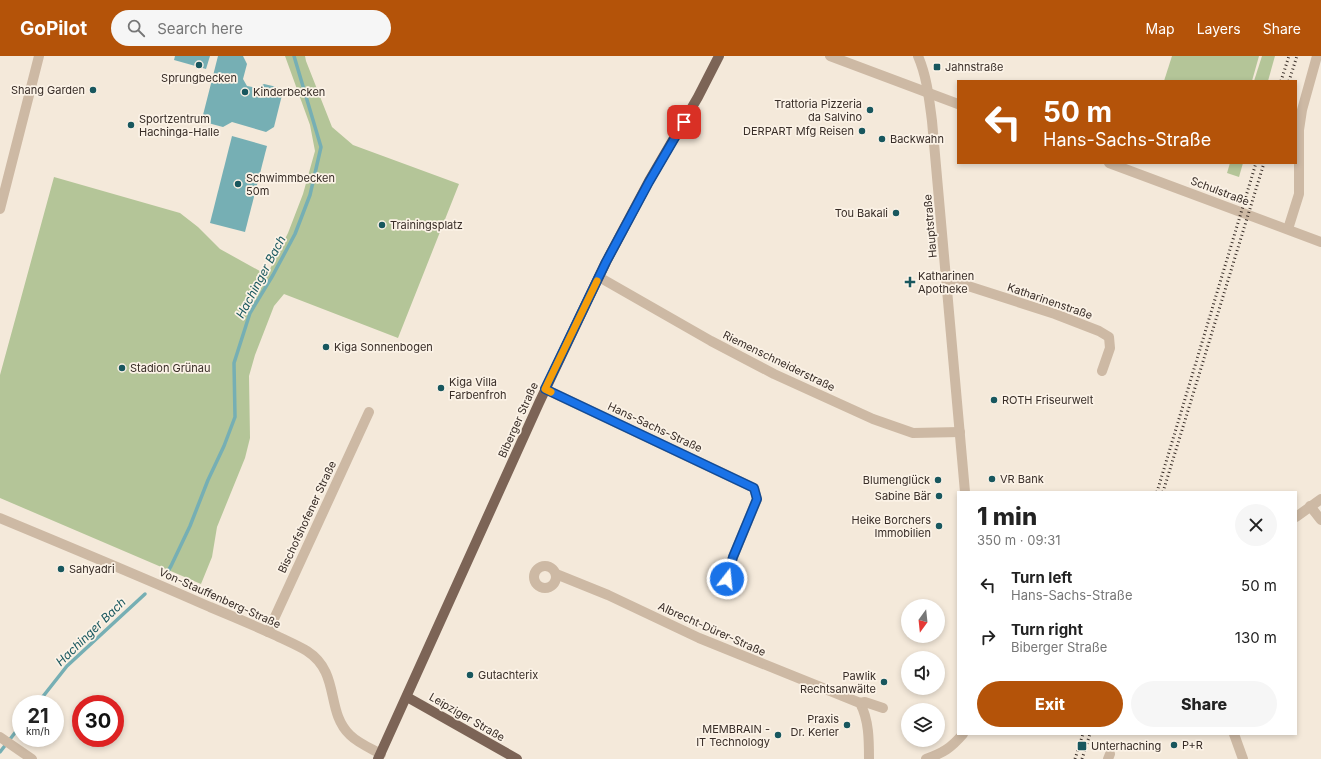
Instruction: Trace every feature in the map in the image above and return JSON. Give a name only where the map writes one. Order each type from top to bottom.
[{"type":"main road","name":"Biberger Straße","points":[[379,756],[545,389],[599,278],[649,182],[698,97],[719,56]]},
{"type":"main road","name":"Leipziger Straße","points":[[407,697],[516,759]]},
{"type":"street","points":[[0,209],[39,56]]},
{"type":"street","points":[[830,56],[957,104]]},
{"type":"street","name":"Hauptstraße","points":[[918,56],[923,68],[928,92],[965,491]]},
{"type":"street","points":[[1288,229],[1299,194],[1299,130],[1302,110],[1317,71],[1317,56]]},
{"type":"street","name":"Schulstraße","points":[[1112,164],[1321,242]]},
{"type":"street","name":"Riemenschneiderstraße","points":[[599,278],[711,341],[767,370],[826,398],[891,426],[913,433],[960,432]]},
{"type":"street","name":"Katharinenstraße","points":[[947,286],[965,285],[1055,314],[1099,331],[1109,337],[1110,348],[1102,371]]},
{"type":"street","name":"Hans-Sachs-Straße","points":[[545,389],[754,488],[757,499],[733,557],[727,579]]},
{"type":"street","name":"Bischofshofener Straße","points":[[268,632],[369,412]]},
{"type":"street","points":[[1297,516],[1321,499]]},
{"type":"street","points":[[1310,506],[1321,520]]},
{"type":"street","name":"Von-Stauffenberg-Straße","points":[[0,518],[146,579],[306,650],[317,658],[330,683],[337,713],[344,729],[379,756]]},
{"type":"street","name":"Albrecht-Dürer-Straße","points":[[556,574],[608,595],[706,641],[860,703],[865,702],[883,708],[866,719]]},
{"type":"street","points":[[860,703],[866,719],[868,759]]},
{"type":"street","points":[[926,759],[941,754],[953,745],[962,735]]},
{"type":"street","points":[[1234,735],[1243,759]]},
{"type":"street","points":[[5,740],[32,759]]},
{"type":"green space","points":[[285,56],[305,56],[332,127],[353,145],[459,184],[398,338],[284,294],[274,306],[255,355],[249,376],[250,438],[245,458],[217,527],[212,557],[201,584],[0,498],[0,375],[54,177],[180,213],[198,227],[220,249],[267,275],[288,233],[303,194],[315,151],[310,125]]},
{"type":"green space","points":[[1172,56],[1259,56],[1252,80],[1164,80]]},
{"type":"green space","points":[[1262,56],[1275,56],[1268,80],[1254,80]]},
{"type":"green space","points":[[1230,164],[1243,164],[1239,177],[1227,173]]},
{"type":"water","name":"Sprungbecken","points":[[175,56],[210,56],[206,69],[174,60]]},
{"type":"water","name":"Kinderbecken","points":[[218,56],[243,56],[247,64],[243,79],[247,86],[257,88],[264,84],[277,87],[282,95],[274,127],[266,132],[232,122],[223,127],[208,123],[203,115]]},
{"type":"water","name":"Schwimmbecken 50m","points":[[232,136],[267,146],[245,232],[210,223]]},
{"type":"waterway","name":"Hachinger Bach","points":[[168,571],[190,526],[235,417],[234,363],[250,313],[295,234],[310,195],[321,147],[294,56]]},
{"type":"waterway","name":"Hachinger Bach","points":[[44,695],[67,666],[145,594]]},
{"type":"waterway","name":"Hachinger Bach","points":[[0,752],[12,737]]},
{"type":"railway","points":[[1281,80],[1289,56]]},
{"type":"railway","points":[[1289,80],[1297,56]]},
{"type":"railway","points":[[1157,491],[1256,164]]},
{"type":"railway","points":[[1163,491],[1264,164]]},
{"type":"railway","points":[[1075,759],[1083,735]]},
{"type":"railway","points":[[1082,759],[1090,735]]},
{"type":"slow traffic","points":[[551,392],[545,389],[597,281]]},
{"type":"place","name":"Sprungbecken","points":[[199,65]]},
{"type":"place","name":"Jahnstraße","points":[[937,67]]},
{"type":"place","name":"Shang Garden","points":[[93,90]]},
{"type":"place","name":"Kinderbecken","points":[[245,92]]},
{"type":"place","name":"Trattoria Pizzeria da Salvino","points":[[870,110]]},
{"type":"place","name":"Sportzentrum Hachinga-Halle","points":[[131,125]]},
{"type":"place","name":"DERPART Mfg Reisen","points":[[862,131]]},
{"type":"place","name":"Backwahn","points":[[882,139]]},
{"type":"place","name":"Schwimmbecken 50m","points":[[238,184]]},
{"type":"place","name":"Tou Bakali","points":[[896,213]]},
{"type":"place","name":"Trainingsplatz","points":[[382,225]]},
{"type":"place","name":"Katharinen Apotheke","points":[[910,282]]},
{"type":"place","name":"Kiga Sonnenbogen","points":[[326,347]]},
{"type":"place","name":"Stadion Grünau","points":[[122,368]]},
{"type":"place","name":"Kiga Villa Farbenfroh","points":[[441,388]]},
{"type":"place","name":"ROTH Friseurwelt","points":[[994,400]]},
{"type":"place","name":"VR Bank","points":[[992,479]]},
{"type":"place","name":"Blumenglück","points":[[938,480]]},
{"type":"place","name":"Sabine Bär","points":[[939,496]]},
{"type":"place","name":"Heike Borchers Immobilien","points":[[939,526]]},
{"type":"place","name":"Sahyadri","points":[[61,569]]},
{"type":"place","name":"Gutachterix","points":[[470,675]]},
{"type":"place","name":"Pawlik Rechtsanwälte","points":[[884,682]]},
{"type":"place","name":"Praxis Dr. Kerler","points":[[847,725]]},
{"type":"place","name":"MEMBRAIN - IT Technology","points":[[778,735]]},
{"type":"place","name":"P+R","points":[[1174,745]]},
{"type":"place","name":"Unterhaching","points":[[1082,746]]},
{"type":"route","points":[[684,122],[649,182],[606,262],[545,389],[754,488],[757,499],[733,557],[727,579]]}]
